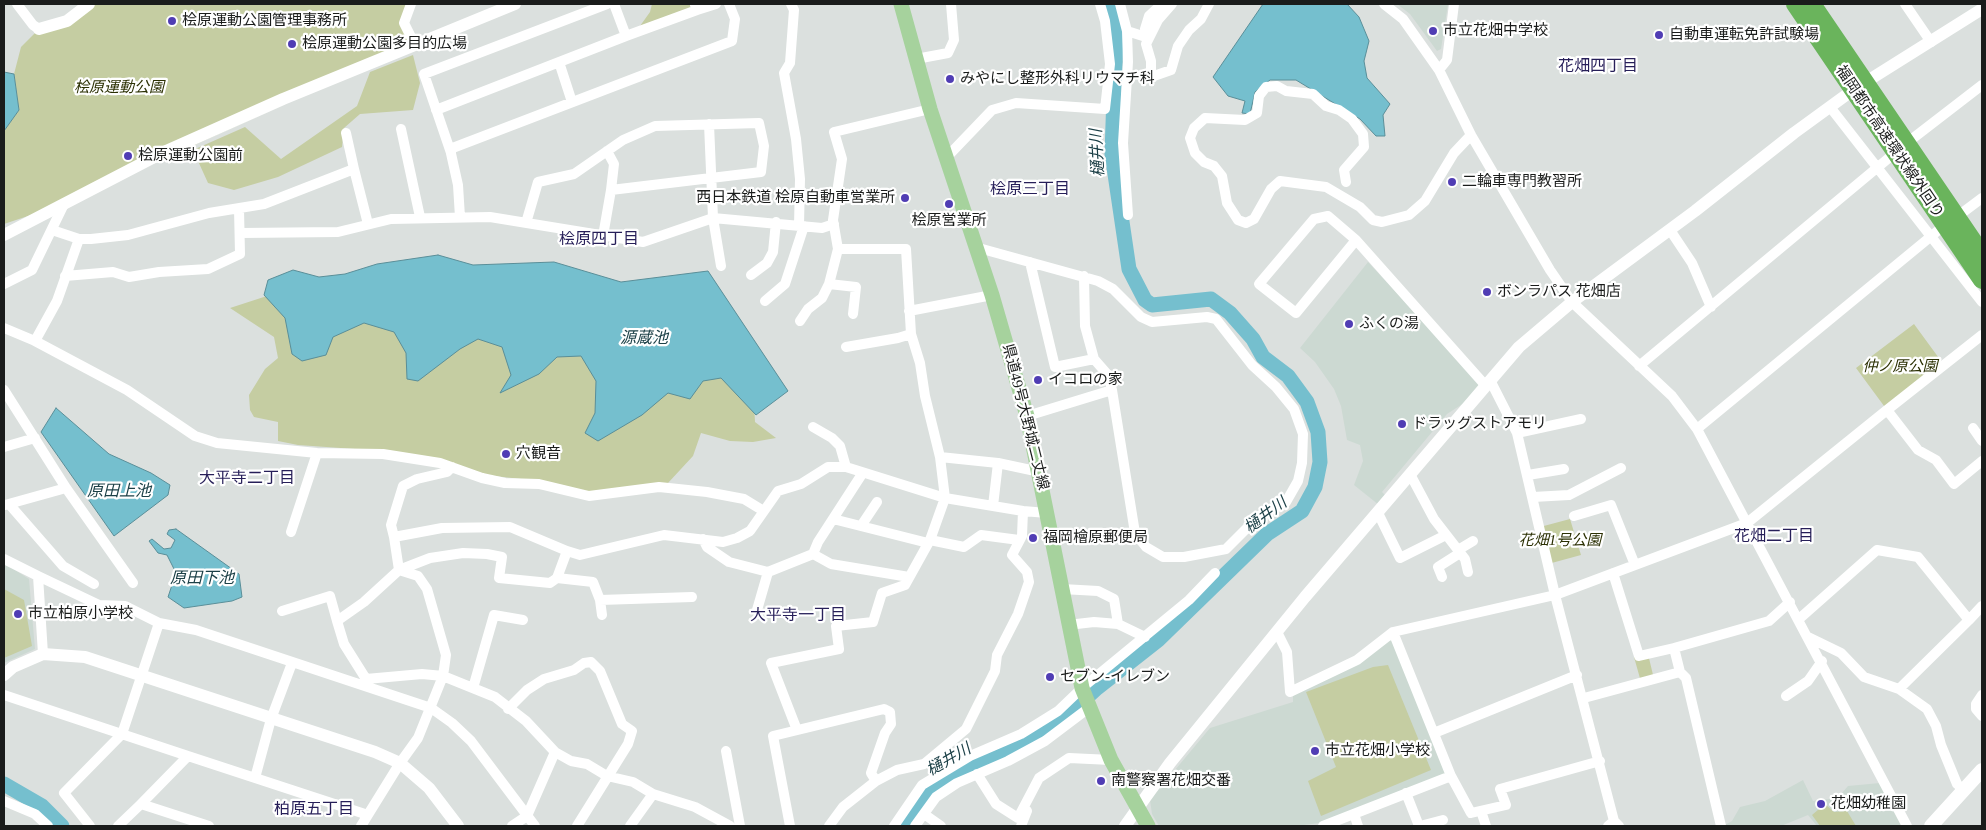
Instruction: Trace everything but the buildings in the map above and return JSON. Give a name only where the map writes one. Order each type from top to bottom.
[{"type":"highway","name":"福岡都市高速環状線外回り","points":[[1795,4],[1982,280]]},
{"type":"highway","points":[[1812,4],[1982,254]]},
{"type":"main road","name":"県道49号大野城二丈線","points":[[901,4],[930,109],[992,295],[1027,416],[1040,472],[1068,625],[1082,688],[1112,760],[1148,826]]},
{"type":"main road","points":[[1931,826],[1982,770]]},
{"type":"street","points":[[17,4],[33,25],[39,29],[67,21],[89,4]]},
{"type":"street","points":[[411,4],[404,22],[415,45]]},
{"type":"street","points":[[4,235],[164,152],[283,99],[516,4]]},
{"type":"street","points":[[460,217],[458,185],[451,154],[424,74],[607,4]]},
{"type":"street","points":[[614,4],[626,36]]},
{"type":"street","points":[[436,110],[696,7],[716,4]]},
{"type":"street","points":[[451,154],[450,149],[732,41],[735,19],[729,4]]},
{"type":"street","points":[[765,302],[784,284],[802,226],[796,138],[784,73],[790,62],[794,10],[791,4]]},
{"type":"street","points":[[916,59],[948,53],[954,40],[952,4]]},
{"type":"street","points":[[946,158],[992,110],[1016,103],[1104,109],[1110,64],[1105,21],[1100,4]]},
{"type":"street","points":[[1120,4],[1127,31],[1128,62],[1123,143],[1128,215]]},
{"type":"street","points":[[1162,4],[1149,16],[1146,44],[1151,61],[1151,77],[1171,70],[1178,46],[1189,30],[1201,19],[1210,4]]},
{"type":"street","points":[[1147,33],[1172,4]]},
{"type":"street","points":[[1384,4],[1403,19],[1439,70],[1471,135],[1550,270],[1572,302],[1672,396],[1697,430],[1822,661],[1907,826]]},
{"type":"street","points":[[1439,70],[1447,60],[1454,4]]},
{"type":"street","points":[[1905,4],[1931,42]]},
{"type":"street","points":[[1125,826],[1137,807],[1277,632],[1519,346],[1572,302],[1670,230],[1830,107],[1982,9]]},
{"type":"street","points":[[1127,31],[1147,33]]},
{"type":"street","points":[[559,62],[572,102]]},
{"type":"street","points":[[1912,139],[1982,85]]},
{"type":"street","points":[[1346,182],[1344,170],[1364,147],[1363,134],[1352,119],[1338,110],[1326,106],[1313,94],[1300,91],[1286,92],[1277,86],[1266,87],[1259,96],[1257,113],[1245,120],[1205,118],[1194,128],[1190,138],[1194,153],[1204,162],[1214,166],[1222,176],[1228,203],[1238,220],[1246,223],[1254,219],[1272,189],[1280,181],[1326,187],[1360,207],[1372,220],[1382,222],[1409,214],[1425,201],[1454,153],[1471,135]]},
{"type":"street","points":[[1830,107],[1982,302]]},
{"type":"street","points":[[800,321],[808,309],[822,298],[829,284],[838,249],[834,224],[842,159],[834,132],[930,109]]},
{"type":"street","points":[[526,224],[538,182],[574,174],[623,140],[655,126],[759,123],[764,146],[761,172],[712,176],[611,190]]},
{"type":"street","points":[[708,124],[713,218],[721,266]]},
{"type":"street","points":[[401,129],[420,217]]},
{"type":"street","points":[[346,133],[368,224]]},
{"type":"street","points":[[603,236],[614,164],[606,151]]},
{"type":"street","points":[[1639,366],[1896,152]]},
{"type":"street","points":[[52,230],[79,239],[100,239],[128,235],[209,213],[264,204],[354,169]]},
{"type":"street","points":[[1962,213],[1982,198]]},
{"type":"street","points":[[4,284],[32,270],[64,204]]},
{"type":"street","points":[[65,276],[113,272],[129,277],[158,272],[208,269],[240,254],[239,209]]},
{"type":"street","points":[[1356,240],[1296,313],[1259,284],[1314,219],[1328,216],[1356,240],[1488,382],[1517,433],[1555,595],[1584,698],[1614,824]]},
{"type":"street","points":[[241,233],[338,232],[391,219],[490,217],[643,242],[713,218],[776,222],[822,228],[834,224]]},
{"type":"street","points":[[752,275],[767,263],[773,252],[776,222]]},
{"type":"street","points":[[1697,430],[1946,224]]},
{"type":"street","points":[[1670,230],[1692,263],[1711,307]]},
{"type":"street","points":[[35,341],[57,301],[79,239]]},
{"type":"street","points":[[975,247],[1084,276],[1113,289],[1141,318],[1152,322],[1207,317],[1216,319],[1252,365],[1276,387],[1294,409],[1303,434],[1302,463],[1298,481],[1286,502],[1260,516],[1226,549],[1184,557],[1163,557],[1146,547],[1135,533],[1112,390],[1108,375],[1094,359],[1085,326],[1084,276]]},
{"type":"street","points":[[797,730],[772,663],[839,648],[836,626],[873,622],[882,594],[905,585],[929,542],[944,498],[940,457],[925,396],[920,362],[911,334],[906,249],[838,249]]},
{"type":"street","points":[[1030,262],[1055,367],[1094,359]]},
{"type":"street","points":[[829,284],[856,287],[853,314]]},
{"type":"street","points":[[910,311],[992,295]]},
{"type":"street","points":[[4,328],[35,341],[127,390],[195,436],[245,447],[317,453],[383,454],[440,463],[497,481],[539,484],[589,496],[659,487],[707,492],[744,499],[762,510]]},
{"type":"street","points":[[846,347],[911,334]]},
{"type":"street","points":[[1277,632],[1287,652],[1290,692],[1357,660],[1393,632],[1555,595],[1748,523],[1982,335]]},
{"type":"street","points":[[4,390],[66,488],[133,583]]},
{"type":"street","points":[[1027,416],[1112,390]]},
{"type":"street","points":[[1887,410],[1918,450],[1936,460],[1954,484],[1982,461]]},
{"type":"street","points":[[1517,433],[1581,419]]},
{"type":"street","points":[[813,427],[832,438],[840,446],[846,467]]},
{"type":"street","points":[[1972,428],[1982,441]]},
{"type":"street","points":[[4,447],[35,438]]},
{"type":"street","points":[[291,532],[317,453]]},
{"type":"street","points":[[940,457],[998,463],[1040,472]]},
{"type":"street","points":[[993,506],[998,463]]},
{"type":"street","points":[[399,570],[391,525],[403,486],[417,479],[448,472],[452,467]]},
{"type":"street","points":[[394,537],[442,528],[510,526],[566,551],[580,555],[664,535],[723,542],[738,538],[750,531],[762,510],[778,490],[801,484],[828,467],[846,467],[862,474],[944,498],[1023,512],[1048,514]]},
{"type":"street","points":[[1533,497],[1569,495],[1621,468]]},
{"type":"street","points":[[1528,475],[1564,469]]},
{"type":"street","points":[[814,554],[818,542],[862,474]]},
{"type":"street","points":[[1410,474],[1434,519],[1464,559],[1468,572]]},
{"type":"street","points":[[66,488],[7,505],[63,566],[94,584]]},
{"type":"street","points":[[861,526],[877,502]]},
{"type":"street","points":[[1574,516],[1611,505],[1635,565]]},
{"type":"street","points":[[829,826],[843,807],[876,781],[897,770],[924,764],[966,729],[995,671],[997,655],[1018,614],[1030,582],[1027,572],[1012,555],[1019,540],[1023,512]]},
{"type":"street","points":[[1378,513],[1400,558],[1446,535]]},
{"type":"street","points":[[833,519],[929,542],[964,547],[981,535],[1019,540]]},
{"type":"street","points":[[703,540],[707,547],[728,562],[768,572],[814,554]]},
{"type":"street","points":[[1442,577],[1438,567],[1473,541]]},
{"type":"street","points":[[1799,619],[1877,550],[1918,557],[1969,620]]},
{"type":"street","points":[[337,621],[364,602],[399,570],[430,558],[463,553],[502,557],[499,578],[550,583],[556,578],[566,551]]},
{"type":"street","points":[[814,554],[831,564],[909,577]]},
{"type":"street","points":[[4,559],[99,605],[125,606],[159,623],[196,630],[431,708],[452,722],[471,740],[535,826]]},
{"type":"street","points":[[361,826],[400,763],[418,738],[443,676],[446,655],[427,589],[418,576],[399,570]]},
{"type":"street","points":[[757,610],[768,572]]},
{"type":"street","points":[[894,826],[922,785],[970,756],[1021,734],[1058,711],[1082,688],[1189,600],[1215,573]]},
{"type":"street","points":[[1613,574],[1639,656],[1769,621],[1790,602]]},
{"type":"street","points":[[38,576],[44,654]]},
{"type":"street","points":[[556,578],[593,582],[600,600],[602,615]]},
{"type":"street","points":[[1062,589],[1098,591],[1114,599],[1118,624]]},
{"type":"street","points":[[282,611],[330,596],[344,644],[366,679],[422,674],[443,676],[473,688],[495,697],[508,710],[526,721],[555,752],[571,761],[587,764],[607,776],[633,782],[653,794],[695,807],[730,826]]},
{"type":"street","points":[[600,600],[692,597]]},
{"type":"street","points":[[1899,689],[1982,606]]},
{"type":"street","points":[[473,688],[494,615],[524,620]]},
{"type":"street","points":[[1068,625],[1094,622],[1118,624],[1145,637]]},
{"type":"street","points":[[90,826],[64,793],[122,734],[140,675],[159,623]]},
{"type":"street","points":[[1393,632],[1451,776],[1470,814],[1506,805],[1500,789],[1600,761]]},
{"type":"street","points":[[1808,637],[1841,653],[1864,677],[1899,689],[1927,709],[1936,726],[1941,745],[1958,784],[1963,790]]},
{"type":"street","points":[[1674,648],[1680,672],[1686,678],[1720,826]]},
{"type":"street","points":[[4,675],[13,667],[44,654],[85,657],[375,752],[400,763],[429,788],[458,826]]},
{"type":"street","points":[[1786,696],[1808,681],[1822,661]]},
{"type":"street","points":[[508,710],[527,690],[544,679],[574,670],[584,663],[591,662],[600,671],[622,724],[632,731],[628,744],[577,826]]},
{"type":"street","points":[[254,778],[271,719],[292,663]]},
{"type":"street","points":[[1584,698],[1680,672]]},
{"type":"street","points":[[1434,733],[1577,675]]},
{"type":"street","points":[[4,694],[368,815]]},
{"type":"street","points":[[1982,695],[1976,704],[1976,708],[1982,716]]},
{"type":"street","points":[[915,826],[936,797],[957,783],[1045,742],[1090,707]]},
{"type":"street","points":[[790,826],[773,736],[884,709],[890,712],[891,724],[885,733],[871,773],[876,781]]},
{"type":"street","points":[[726,751],[740,826]]},
{"type":"street","points":[[512,826],[527,816],[555,752]]},
{"type":"street","points":[[118,826],[188,756]]},
{"type":"street","points":[[977,774],[996,804],[1018,818],[1039,778],[1069,758],[1112,760]]},
{"type":"street","points":[[1322,826],[1451,776]]},
{"type":"street","points":[[1406,793],[1420,826],[1443,820]]},
{"type":"street","points":[[630,826],[653,794]]},
{"type":"street","points":[[4,802],[35,814],[48,826]]},
{"type":"street","points":[[141,804],[209,826]]},
{"type":"street","points":[[1020,826],[1028,812],[1024,807]]},
{"type":"street","points":[[1481,811],[1486,826]]},
{"type":"street","points":[[924,814],[941,826]]},
{"type":"street","points":[[1354,814],[1358,826]]},
{"type":"shaded area","name":"市立花畑中学校","points":[[1397,4],[1448,4],[1441,49],[1437,51],[1410,14]]},
{"type":"shaded area","points":[[1368,262],[1481,384],[1467,401],[1447,414],[1382,492],[1386,496],[1379,505],[1354,485],[1363,461],[1360,445],[1347,440],[1341,406],[1334,389],[1315,362],[1300,348]]},
{"type":"shaded area","name":"市立柏原小学校","points":[[4,563],[29,579],[35,649],[4,663]]},
{"type":"shaded area","name":"市立花畑小学校","points":[[1392,637],[1447,774],[1320,823],[1296,826],[1159,826],[1152,814],[1150,800],[1210,728],[1293,702],[1293,695]]},
{"type":"shaded area","name":"花畑幼稚園","points":[[1803,780],[1813,801],[1830,799],[1842,793],[1848,786],[1880,783],[1901,826],[1817,826],[1808,815],[1781,826],[1723,826],[1732,821],[1740,807],[1765,801]]},
{"type":"green space","name":"桧原運動公園","points":[[89,4],[411,4],[404,23],[415,45],[64,204],[4,224],[4,131],[19,110],[14,74],[21,47],[39,29]]},
{"type":"green space","points":[[652,4],[690,4],[692,9],[640,26],[650,12]]},
{"type":"green space","points":[[413,55],[420,83],[413,110],[360,114],[344,128],[342,147],[278,177],[234,190],[208,183],[193,150],[245,127],[281,159],[357,106],[370,72]]},
{"type":"green space","points":[[270,295],[337,330],[369,317],[475,332],[557,349],[587,350],[654,396],[700,377],[726,372],[754,403],[755,422],[776,438],[753,442],[730,441],[701,433],[693,456],[668,483],[590,493],[539,481],[485,475],[383,451],[298,445],[278,441],[278,422],[254,417],[250,410],[249,395],[265,369],[278,358],[274,337],[230,308]]},
{"type":"green space","name":"仲ノ原公園","points":[[1914,324],[1944,365],[1887,410],[1856,368]]},
{"type":"green space","name":"花畑1号公園","points":[[1570,519],[1581,555],[1548,564],[1540,527]]},
{"type":"green space","points":[[4,589],[24,600],[32,646],[4,658]]},
{"type":"green space","points":[[1648,654],[1654,679],[1641,682],[1634,657]]},
{"type":"green space","points":[[1388,665],[1431,770],[1321,816],[1308,781],[1336,767],[1306,692],[1373,667]]},
{"type":"green space","points":[[1825,804],[1834,812],[1847,811],[1856,826],[1820,826],[1812,815]]},
{"type":"water","points":[[1263,4],[1347,4],[1359,17],[1369,41],[1364,61],[1367,78],[1390,104],[1383,115],[1385,136],[1376,136],[1360,119],[1296,80],[1270,80],[1255,92],[1250,114],[1242,113],[1245,101],[1228,96],[1213,77]]},
{"type":"water","points":[[4,72],[14,74],[19,110],[4,131]]},
{"type":"water","name":"源蔵池","points":[[438,255],[473,265],[554,262],[621,282],[708,271],[788,391],[756,415],[721,378],[703,381],[690,399],[668,393],[642,415],[598,441],[585,433],[595,413],[596,381],[581,356],[557,357],[539,374],[500,393],[511,375],[502,347],[478,339],[460,349],[418,381],[407,379],[406,353],[394,332],[364,323],[333,337],[326,355],[302,361],[292,354],[285,318],[264,295],[268,280],[293,270],[319,277],[345,274],[377,264]]},
{"type":"water","name":"原田上池","points":[[56,408],[109,454],[151,473],[170,485],[168,495],[114,536],[41,432]]},
{"type":"water","name":"原田下池","points":[[176,529],[239,574],[242,597],[232,601],[184,608],[168,597],[176,573],[167,555],[158,553],[149,541],[152,539],[164,549],[171,548],[175,540],[167,534],[169,530]]},
{"type":"waterway","name":"樋井川","points":[[908,826],[930,792],[963,770],[1059,723],[1097,688],[1158,640],[1267,534],[1302,511],[1315,487],[1320,462],[1318,432],[1307,402],[1288,376],[1263,357],[1253,339],[1230,313],[1211,299],[1152,305],[1145,300],[1129,269],[1112,154],[1116,35],[1109,4]]},
{"type":"waterway","name":"樋井川","points":[[4,784],[42,806],[62,826]]},
{"type":"place","name":"桧原運動公園管理事務所","points":[[172,21]]},
{"type":"place","name":"市立花畑中学校","points":[[1433,31]]},
{"type":"place","name":"自動車運転免許試験場","points":[[1659,35]]},
{"type":"place","name":"桧原運動公園多目的広場","points":[[292,44]]},
{"type":"place","name":"みやにし整形外科リウマチ科","points":[[950,79]]},
{"type":"place","name":"桧原運動公園前","points":[[128,156]]},
{"type":"place","name":"二輪車専門教習所","points":[[1452,182]]},
{"type":"place","name":"西日本鉄道 桧原自動車営業所","points":[[905,198]]},
{"type":"place","name":"桧原営業所","points":[[949,204]]},
{"type":"place","name":"ボンラパス 花畑店","points":[[1487,292]]},
{"type":"place","name":"ふくの湯","points":[[1349,324]]},
{"type":"place","name":"イコロの家","points":[[1038,380]]},
{"type":"place","name":"ドラッグストアモリ","points":[[1402,424]]},
{"type":"place","name":"穴観音","points":[[506,454]]},
{"type":"place","name":"福岡檜原郵便局","points":[[1033,538]]},
{"type":"place","name":"市立柏原小学校","points":[[18,614]]},
{"type":"place","name":"セブン-イレブン","points":[[1050,677]]},
{"type":"place","name":"市立花畑小学校","points":[[1315,751]]},
{"type":"place","name":"南警察署花畑交番","points":[[1101,781]]},
{"type":"place","name":"花畑幼稚園","points":[[1821,804]]},
{"type":"district","name":"花畑四丁目","points":[[1598,67]]},
{"type":"district","name":"桧原三丁目","points":[[1030,190]]},
{"type":"district","name":"桧原四丁目","points":[[599,240]]},
{"type":"district","name":"大平寺二丁目","points":[[247,479]]},
{"type":"district","name":"花畑二丁目","points":[[1774,537]]},
{"type":"district","name":"大平寺一丁目","points":[[798,616]]},
{"type":"district","name":"柏原五丁目","points":[[314,810]]}]
